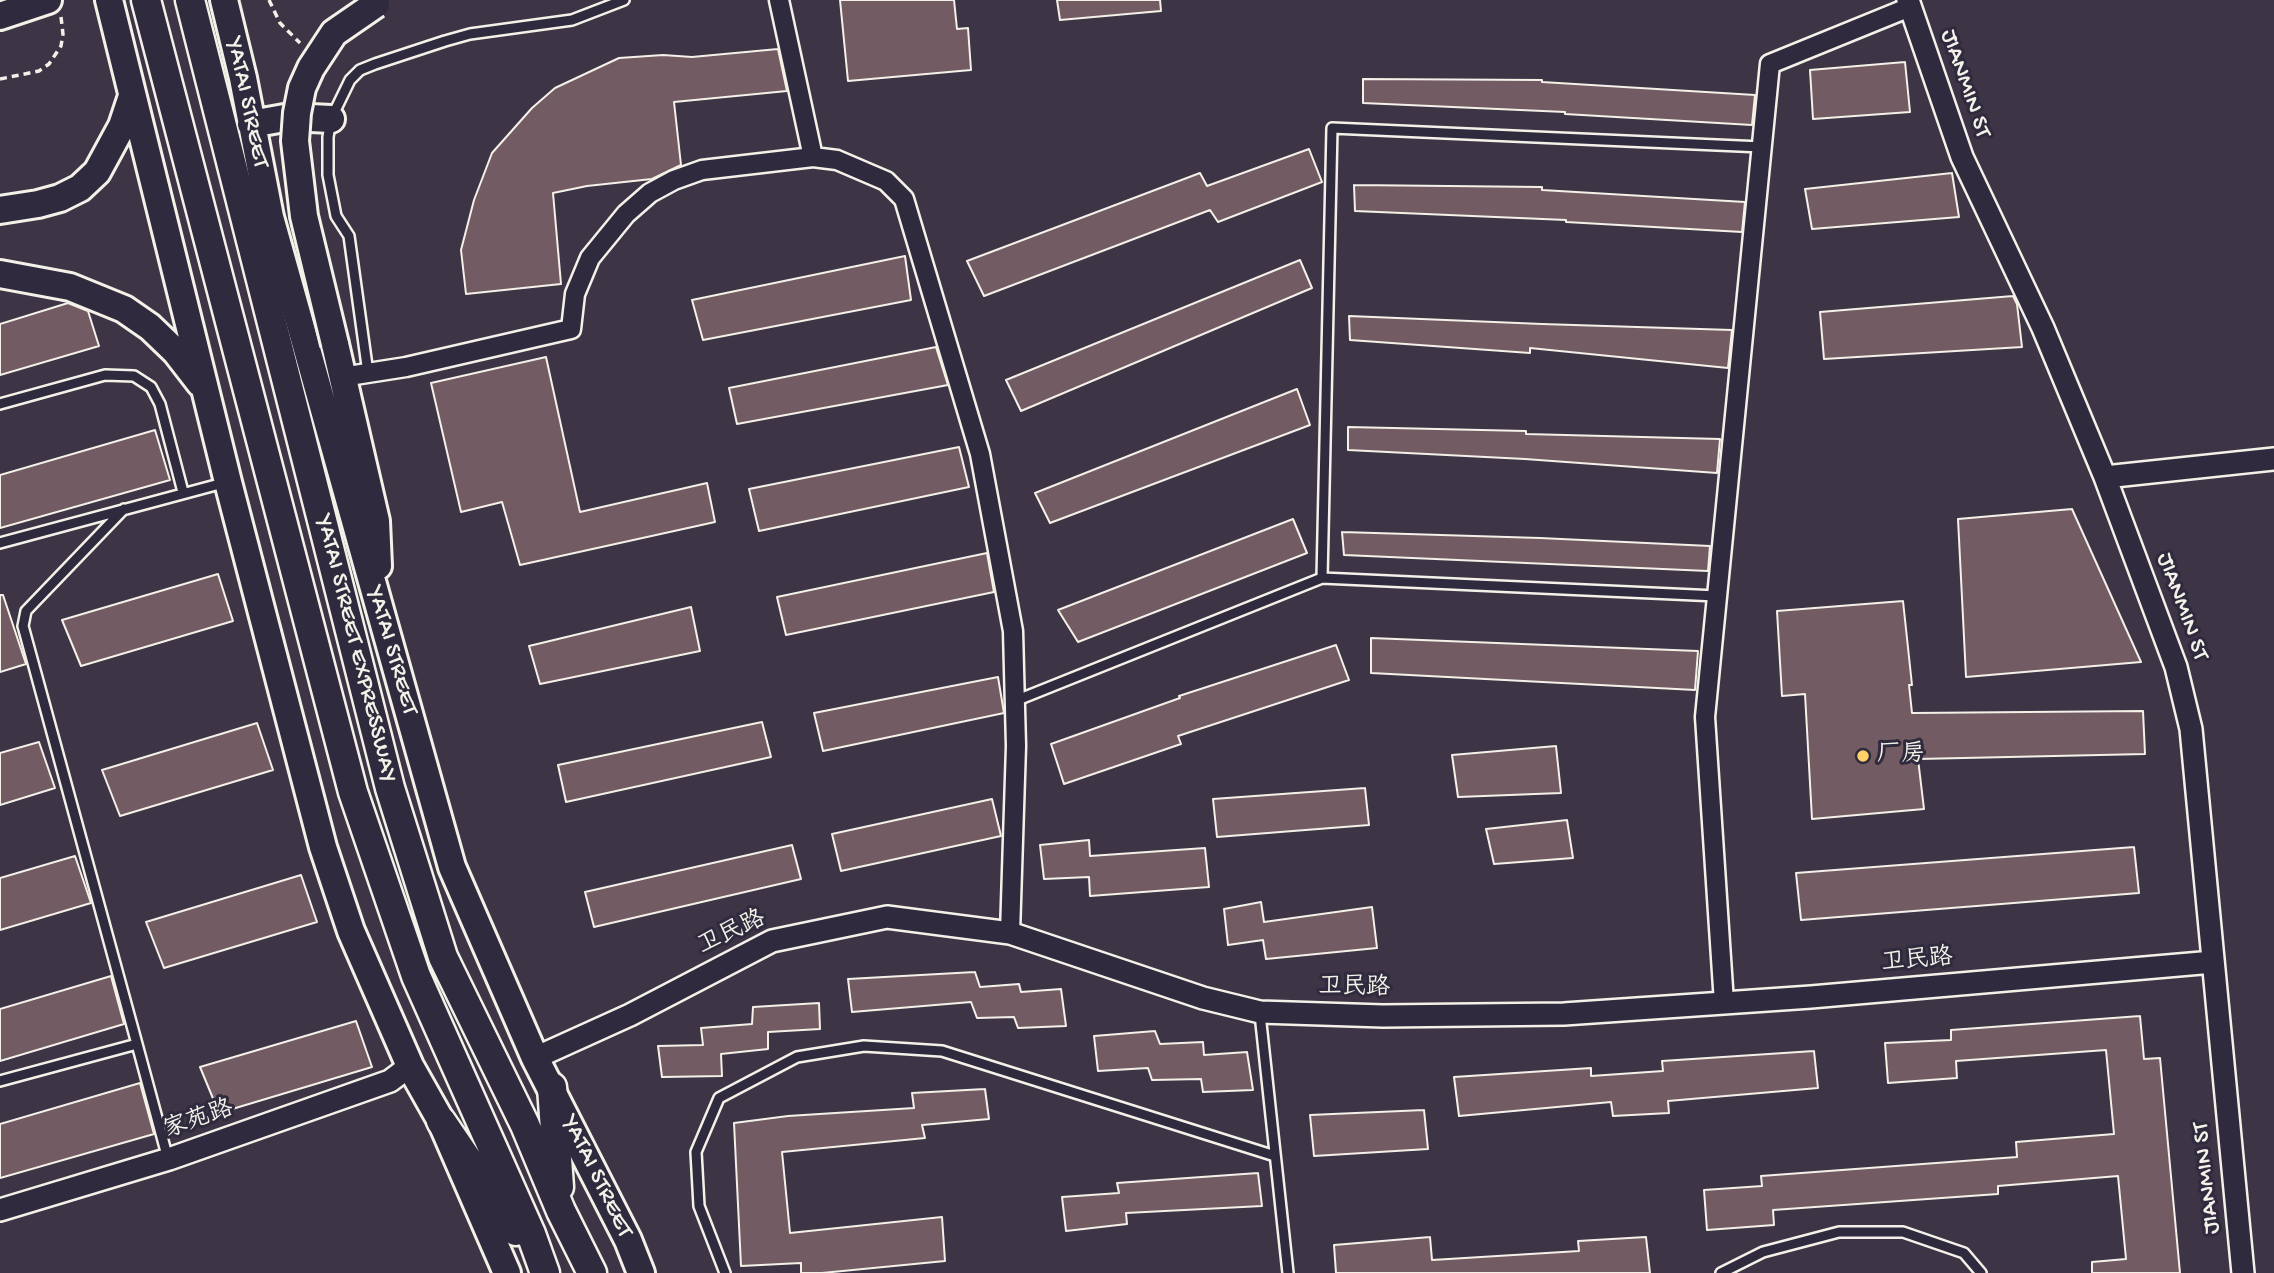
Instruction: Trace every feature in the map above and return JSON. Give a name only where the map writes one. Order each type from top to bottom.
[{"type":"highway","name":"YATAI STREET EXPRESSWAY","points":[[146,0],[353,792],[416,976],[531,1234],[545,1273]]},
{"type":"highway","name":"YATAI STREET EXPRESSWAY","points":[[190,0],[390,788],[443,957],[592,1273]]},
{"type":"highway","points":[[552,1087],[561,1211]]},
{"type":"highway","points":[[441,1121],[545,1273]]},
{"type":"main road","points":[[108,0],[228,482],[323,847],[351,931],[410,1066],[441,1121],[507,1273]]},
{"type":"main road","name":"YATAI STREET","points":[[224,0],[270,216],[452,867],[535,1058],[628,1240],[641,1273]]},
{"type":"main road","points":[[380,2],[334,33],[311,68],[302,88],[295,141],[302,205],[335,344],[355,375],[376,522],[380,613]]},
{"type":"main road","points":[[0,16],[54,6]]},
{"type":"main road","points":[[1,210],[60,198],[80,188],[97,172],[122,126],[132,96]]},
{"type":"main road","points":[[251,124],[290,117],[331,119]]},
{"type":"main road","points":[[0,274],[70,287],[124,309],[150,327],[176,352],[206,393]]},
{"type":"street","points":[[779,0],[813,157]]},
{"type":"street","points":[[1724,1003],[1705,718],[1770,64],[1909,3]]},
{"type":"street","name":"JIANMIN ST","points":[[1909,3],[1962,157],[2043,328],[2105,477],[2176,667],[2191,729],[2243,1273]]},
{"type":"street","points":[[355,375],[406,367],[571,329],[575,294],[590,258],[625,214],[650,193],[674,180],[702,170],[813,157],[837,160],[886,181],[904,199],[980,454],[1013,631],[1016,746],[1010,933]]},
{"type":"street","points":[[2105,477],[2274,459]]},
{"type":"street","name":"卫民路","points":[[535,1058],[630,1015],[772,941],[887,917],[1010,933],[1203,998],[1259,1012],[1383,1016],[1564,1014],[2213,962]]},
{"type":"street","name":"家苑路","points":[[0,1210],[169,1159],[390,1081],[410,1066]]},
{"type":"lane","points":[[355,375],[349,236],[335,216],[328,175],[331,119],[350,80],[360,70],[375,64],[470,34],[572,20],[624,0]]},
{"type":"lane","points":[[1322,578],[1332,128],[1762,147]]},
{"type":"lane","points":[[0,404],[105,375],[134,376],[151,387],[160,404],[183,492]]},
{"type":"lane","points":[[0,543],[228,482]]},
{"type":"lane","points":[[124,509],[26,611],[23,626],[169,1159]]},
{"type":"lane","points":[[1015,701],[1322,578],[1717,596]]},
{"type":"lane","points":[[1259,1012],[1288,1273]]},
{"type":"lane","points":[[0,1081],[137,1044]]},
{"type":"lane","points":[[724,1273],[699,1206],[696,1152],[719,1098],[797,1057],[864,1046],[942,1051],[1275,1156]]},
{"type":"lane","points":[[1721,1273],[1763,1252],[1839,1233],[1903,1232],[1964,1253],[1981,1273]]},
{"type":"path","points":[[0,79],[39,71],[49,64],[61,46],[63,34],[54,6]]},
{"type":"building","points":[[840,0],[954,0],[957,29],[968,28],[971,70],[848,81]]},
{"type":"building","points":[[1057,0],[1160,0],[1161,11],[1060,20]]},
{"type":"building","points":[[778,49],[787,91],[674,102],[681,165],[652,179],[587,186],[553,193],[561,284],[466,294],[461,250],[474,200],[492,153],[532,108],[555,88],[619,58],[663,55],[692,57]]},
{"type":"building","points":[[1905,62],[1910,112],[1813,119],[1810,70]]},
{"type":"building","points":[[1363,79],[1542,80],[1755,95],[1752,125],[1565,112],[1363,103]]},
{"type":"building","points":[[1309,149],[1322,182],[1218,222],[1210,210],[984,296],[967,261],[1200,173],[1207,186]]},
{"type":"building","points":[[1952,173],[1959,217],[1812,229],[1805,189]]},
{"type":"building","points":[[1354,185],[1542,187],[1542,190],[1745,202],[1742,232],[1566,220],[1355,211]]},
{"type":"building","points":[[905,256],[911,300],[703,340],[692,300]]},
{"type":"building","points":[[1300,260],[1312,288],[1021,411],[1006,380]]},
{"type":"building","points":[[2013,296],[2017,304],[2022,347],[1824,359],[1820,312]]},
{"type":"building","points":[[68,303],[88,311],[99,346],[0,375],[0,324]]},
{"type":"building","points":[[1349,316],[1732,330],[1728,368],[1530,348],[1530,353],[1350,340]]},
{"type":"building","points":[[936,347],[948,385],[737,424],[729,388]]},
{"type":"building","points":[[546,357],[580,512],[707,483],[715,522],[520,565],[502,502],[461,512],[431,383]]},
{"type":"building","points":[[1297,389],[1310,425],[1050,523],[1035,493]]},
{"type":"building","points":[[1348,427],[1720,439],[1717,473],[1348,450]]},
{"type":"building","points":[[155,430],[170,480],[0,528],[0,475]]},
{"type":"building","points":[[959,447],[969,487],[759,531],[749,489]]},
{"type":"building","points":[[2072,509],[2141,662],[1966,677],[1958,519]]},
{"type":"building","points":[[1293,519],[1307,553],[1078,642],[1058,610]]},
{"type":"building","points":[[1342,532],[1710,546],[1708,571],[1344,555]]},
{"type":"building","points":[[987,553],[994,592],[786,635],[777,597]]},
{"type":"building","points":[[218,574],[233,621],[81,666],[62,620]]},
{"type":"building","points":[[0,595],[3,595],[26,664],[0,672]]},
{"type":"building","points":[[1903,601],[1912,685],[1909,685],[1912,713],[2143,711],[2145,754],[1918,759],[1924,809],[1812,819],[1805,694],[1782,696],[1777,611]]},
{"type":"building","points":[[691,607],[700,651],[540,684],[529,646]]},
{"type":"building","points":[[1371,638],[1698,651],[1695,690],[1371,673]]},
{"type":"building","points":[[1336,645],[1349,680],[1178,736],[1181,744],[1064,784],[1051,744],[1180,698],[1179,696]]},
{"type":"building","points":[[998,677],[1004,713],[823,751],[814,713]]},
{"type":"building","points":[[762,722],[771,757],[566,802],[558,765]]},
{"type":"building","points":[[257,723],[273,770],[120,816],[102,770]]},
{"type":"building","points":[[39,742],[55,788],[0,805],[0,753]]},
{"type":"building","points":[[1556,746],[1561,793],[1458,797],[1452,755]]},
{"type":"building","points":[[1365,788],[1369,825],[1217,837],[1213,799]]},
{"type":"building","points":[[992,799],[1001,836],[841,871],[832,834]]},
{"type":"building","points":[[1567,820],[1573,858],[1494,864],[1486,829]]},
{"type":"building","points":[[1089,840],[1090,856],[1205,848],[1209,887],[1090,896],[1089,877],[1044,879],[1040,845]]},
{"type":"building","points":[[792,845],[801,879],[594,927],[585,892]]},
{"type":"building","points":[[2134,847],[2139,893],[1801,920],[1796,873]]},
{"type":"building","points":[[75,856],[91,903],[0,930],[0,878]]},
{"type":"building","points":[[301,875],[317,922],[164,968],[146,922]]},
{"type":"building","points":[[1261,902],[1264,922],[1372,907],[1377,948],[1266,959],[1263,940],[1228,945],[1224,909]]},
{"type":"building","points":[[975,972],[980,987],[1019,984],[1021,992],[1061,989],[1066,1026],[1018,1028],[1014,1017],[977,1018],[971,1002],[852,1012],[848,979]]},
{"type":"building","points":[[111,976],[124,1024],[0,1061],[0,1009]]},
{"type":"building","points":[[819,1003],[820,1029],[768,1032],[768,1049],[721,1054],[722,1076],[662,1077],[658,1046],[703,1045],[701,1028],[752,1024],[753,1007]]},
{"type":"building","points":[[2140,1016],[2144,1059],[2160,1058],[2180,1273],[2092,1273],[2092,1262],[2126,1259],[2118,1176],[1998,1186],[1998,1194],[1773,1210],[1774,1225],[1707,1230],[1704,1190],[1762,1186],[1761,1176],[2017,1157],[2016,1142],[2114,1134],[2106,1050],[1956,1061],[1957,1078],[1888,1083],[1885,1043],[1951,1040],[1951,1030]]},
{"type":"building","points":[[356,1021],[372,1067],[219,1113],[200,1067]]},
{"type":"building","points":[[1155,1031],[1160,1044],[1203,1042],[1204,1055],[1247,1052],[1253,1090],[1203,1092],[1201,1079],[1152,1080],[1148,1068],[1098,1071],[1094,1036]]},
{"type":"building","points":[[1814,1051],[1818,1088],[1668,1101],[1669,1113],[1613,1116],[1611,1102],[1459,1116],[1454,1077],[1591,1068],[1591,1076],[1663,1071],[1662,1061]]},
{"type":"building","points":[[140,1083],[154,1134],[0,1178],[0,1124]]},
{"type":"building","points":[[985,1089],[989,1119],[922,1125],[925,1138],[782,1152],[790,1233],[942,1217],[945,1261],[822,1273],[801,1273],[801,1263],[741,1266],[734,1123],[788,1116],[914,1108],[912,1093]]},
{"type":"building","points":[[1424,1110],[1428,1149],[1314,1156],[1310,1115]]},
{"type":"building","points":[[1258,1173],[1262,1206],[1126,1213],[1127,1224],[1066,1231],[1062,1197],[1119,1193],[1117,1183]]},
{"type":"building","points":[[1430,1237],[1432,1260],[1579,1251],[1578,1241],[1646,1237],[1650,1273],[1336,1273],[1334,1245]]},
{"type":"place","name":"厂房","points":[[1863,756]]}]
